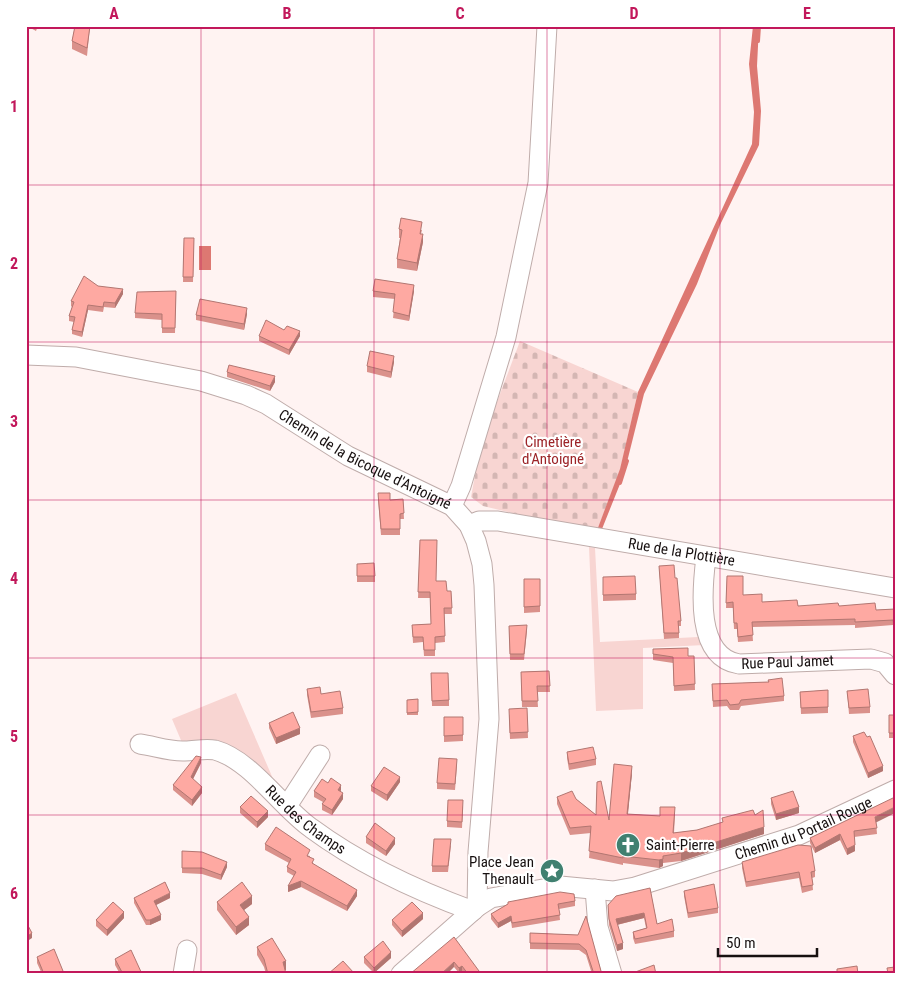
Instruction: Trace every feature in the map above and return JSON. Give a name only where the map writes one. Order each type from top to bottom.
[{"type":"street","points":[[452,506],[460,486],[506,337],[538,183],[547,26]]},
{"type":"street","name":"Chemin de la Bicoque d'Antoigné","points":[[26,355],[76,357],[201,381],[246,394],[266,404],[348,456],[452,506],[469,525],[476,541],[482,564],[488,719],[475,909]]},
{"type":"street","name":"Rue de la Plottière","points":[[469,525],[479,521],[498,521],[895,588]]},
{"type":"street","name":"Rue Paul Jamet","points":[[706,557],[702,589],[706,630],[723,658],[739,664],[871,659],[885,664],[895,675]]},
{"type":"street","name":"Rue des Champs","points":[[140,744],[183,751],[201,748],[222,753],[241,764],[309,827],[371,867],[404,884],[475,909]]},
{"type":"street","points":[[287,806],[320,755]]},
{"type":"street","name":"Chemin du Portail Rouge","points":[[401,974],[475,909],[491,898],[560,886],[613,891],[635,887],[790,838],[840,817],[895,790]]},
{"type":"street","points":[[595,889],[598,928],[612,974]]},
{"type":"street","points":[[183,974],[187,950]]},
{"type":"green space","name":"Cimetière d'Antoigné","points":[[520,341],[638,392],[620,471],[596,533],[483,506],[471,497],[481,444]]},
{"type":"green space","points":[[589,547],[595,548],[600,642],[698,637],[705,645],[643,648],[643,709],[596,711]]},
{"type":"green space","points":[[236,693],[274,781],[183,745],[172,719]]},
{"type":"shaded area","points":[[753,26],[759,26],[757,66],[761,111],[759,145],[720,225],[697,284],[644,394],[624,474],[600,534],[596,533],[620,469],[638,392],[752,144],[754,112],[749,64]]},
{"type":"shaded area","points":[[199,246],[211,246],[211,270],[199,270]]},
{"type":"building","points":[[75,26],[90,26],[87,48],[72,41]]},
{"type":"building","points":[[401,218],[422,222],[420,234],[423,234],[417,263],[397,259],[402,230],[399,229]]},
{"type":"building","points":[[184,238],[194,238],[193,277],[183,277]]},
{"type":"building","points":[[84,276],[98,286],[123,289],[115,303],[104,302],[103,307],[88,305],[82,332],[72,330],[75,317],[69,316],[74,302],[71,301]]},
{"type":"building","points":[[375,279],[414,285],[409,316],[393,312],[395,294],[373,291]]},
{"type":"building","points":[[176,291],[175,328],[162,328],[162,314],[135,313],[137,292]]},
{"type":"building","points":[[200,299],[247,308],[244,324],[196,315]]},
{"type":"building","points":[[266,320],[284,330],[287,326],[300,331],[289,350],[259,336]]},
{"type":"building","points":[[370,351],[394,356],[391,372],[367,366]]},
{"type":"building","points":[[229,365],[275,376],[270,386],[227,372]]},
{"type":"building","points":[[378,493],[390,493],[390,500],[403,499],[404,513],[400,514],[400,529],[381,529]]},
{"type":"building","points":[[420,540],[437,540],[436,581],[446,581],[447,591],[451,591],[452,608],[444,608],[445,636],[435,637],[435,650],[424,650],[423,637],[413,637],[412,625],[431,624],[430,592],[418,592]]},
{"type":"building","points":[[374,563],[375,576],[357,576],[357,564]]},
{"type":"building","points":[[674,565],[681,621],[678,621],[679,633],[664,633],[659,566]]},
{"type":"building","points":[[635,576],[636,594],[603,595],[603,577]]},
{"type":"building","points":[[727,576],[743,576],[743,595],[762,594],[762,602],[797,600],[798,606],[838,603],[839,606],[875,603],[876,610],[895,609],[895,626],[893,620],[855,622],[855,619],[752,622],[753,635],[738,637],[737,623],[734,623],[733,602],[726,603]]},
{"type":"building","points":[[524,579],[540,579],[540,606],[524,607]]},
{"type":"building","points":[[527,625],[524,654],[510,654],[509,626]]},
{"type":"building","points":[[688,648],[688,656],[694,656],[695,684],[674,686],[673,657],[653,654],[653,649]]},
{"type":"building","points":[[549,671],[550,686],[537,686],[538,701],[522,701],[521,672]]},
{"type":"building","points":[[431,673],[448,673],[449,700],[432,701]]},
{"type":"building","points":[[782,678],[784,696],[741,700],[739,704],[730,705],[727,700],[713,701],[712,684],[769,682],[768,680]]},
{"type":"building","points":[[320,687],[321,694],[340,691],[343,708],[311,712],[307,689]]},
{"type":"building","points":[[868,689],[870,707],[849,708],[847,691]]},
{"type":"building","points":[[828,690],[828,707],[801,708],[800,692]]},
{"type":"building","points":[[418,699],[418,712],[407,713],[407,700]]},
{"type":"building","points":[[527,708],[528,732],[510,733],[509,709]]},
{"type":"building","points":[[293,712],[300,728],[276,738],[269,723]]},
{"type":"building","points":[[889,715],[895,715],[895,733],[889,733]]},
{"type":"building","points":[[444,717],[463,717],[463,735],[444,736]]},
{"type":"building","points":[[864,732],[867,737],[870,736],[883,766],[868,773],[853,736]]},
{"type":"building","points":[[593,747],[596,759],[569,764],[567,752]]},
{"type":"building","points":[[196,756],[201,757],[191,777],[202,787],[192,800],[173,785]]},
{"type":"building","points":[[439,758],[457,759],[455,784],[437,783]]},
{"type":"building","points":[[614,764],[632,766],[627,814],[660,816],[660,807],[675,807],[673,833],[697,830],[723,822],[722,818],[753,810],[755,815],[763,810],[764,827],[681,853],[663,856],[663,859],[659,860],[623,856],[623,858],[589,851],[591,826],[570,828],[557,797],[572,791],[576,799],[596,815],[597,782],[601,781],[609,820]]},
{"type":"building","points":[[384,767],[400,777],[387,795],[371,786]]},
{"type":"building","points":[[331,778],[341,785],[338,790],[343,793],[332,810],[322,804],[326,799],[314,791],[322,779],[328,783]]},
{"type":"building","points":[[793,791],[799,807],[776,814],[771,798]]},
{"type":"building","points":[[251,796],[268,811],[257,822],[240,807]]},
{"type":"building","points":[[895,797],[895,807],[875,817],[877,828],[854,831],[855,845],[847,849],[840,834],[815,848],[810,838]]},
{"type":"building","points":[[448,800],[463,800],[462,822],[447,821]]},
{"type":"building","points":[[375,823],[395,838],[386,851],[366,837]]},
{"type":"building","points":[[276,827],[310,850],[307,856],[314,859],[312,863],[357,890],[347,906],[301,881],[288,886],[296,872],[287,867],[291,859],[265,844]]},
{"type":"building","points":[[434,839],[451,839],[448,866],[432,866]]},
{"type":"building","points":[[798,845],[811,846],[815,871],[811,872],[813,885],[802,887],[799,872],[746,882],[742,862]]},
{"type":"building","points":[[182,851],[202,852],[227,862],[221,875],[202,868],[182,868]]},
{"type":"building","points":[[165,882],[170,893],[154,901],[161,915],[146,920],[134,898]]},
{"type":"building","points":[[242,882],[252,896],[240,905],[249,917],[236,927],[217,902]]},
{"type":"building","points":[[714,884],[718,908],[688,913],[684,891]]},
{"type":"building","points":[[650,888],[657,924],[672,919],[674,931],[635,939],[633,932],[647,928],[644,913],[616,919],[623,943],[617,945],[609,919],[608,905],[616,896]]},
{"type":"building","points":[[560,892],[574,894],[575,901],[558,904],[560,915],[512,923],[511,916],[498,923],[491,914],[508,904],[508,902]]},
{"type":"building","points":[[113,902],[124,912],[107,930],[96,920]]},
{"type":"building","points":[[412,902],[423,913],[402,931],[392,920]]},
{"type":"building","points":[[586,916],[603,974],[594,974],[586,950],[579,944],[530,943],[530,933],[578,935]]},
{"type":"building","points":[[26,922],[32,933],[26,937]]},
{"type":"building","points":[[454,937],[479,971],[474,974],[468,974],[462,966],[459,968],[454,962],[441,974],[410,974]]},
{"type":"building","points":[[272,938],[286,961],[283,962],[286,974],[268,974],[264,959],[257,947]]},
{"type":"building","points":[[383,941],[391,952],[374,968],[364,957]]},
{"type":"building","points":[[54,949],[63,971],[57,974],[44,974],[37,957]]},
{"type":"building","points":[[131,950],[142,974],[123,974],[115,959]]},
{"type":"building","points":[[343,961],[353,974],[328,974]]},
{"type":"building","points":[[654,965],[656,974],[630,974]]},
{"type":"building","points":[[857,966],[858,974],[837,974],[837,969]]},
{"type":"building","points":[[895,967],[895,974],[888,974],[887,968]]},
{"type":"waterway","points":[[758,41],[759,26]]},
{"type":"waterway","points":[[620,483],[627,461]]},
{"type":"place","name":"Saint-Pierre","points":[[628,845]]},
{"type":"place","name":"Place Jean Thenault","points":[[552,871]]}]
